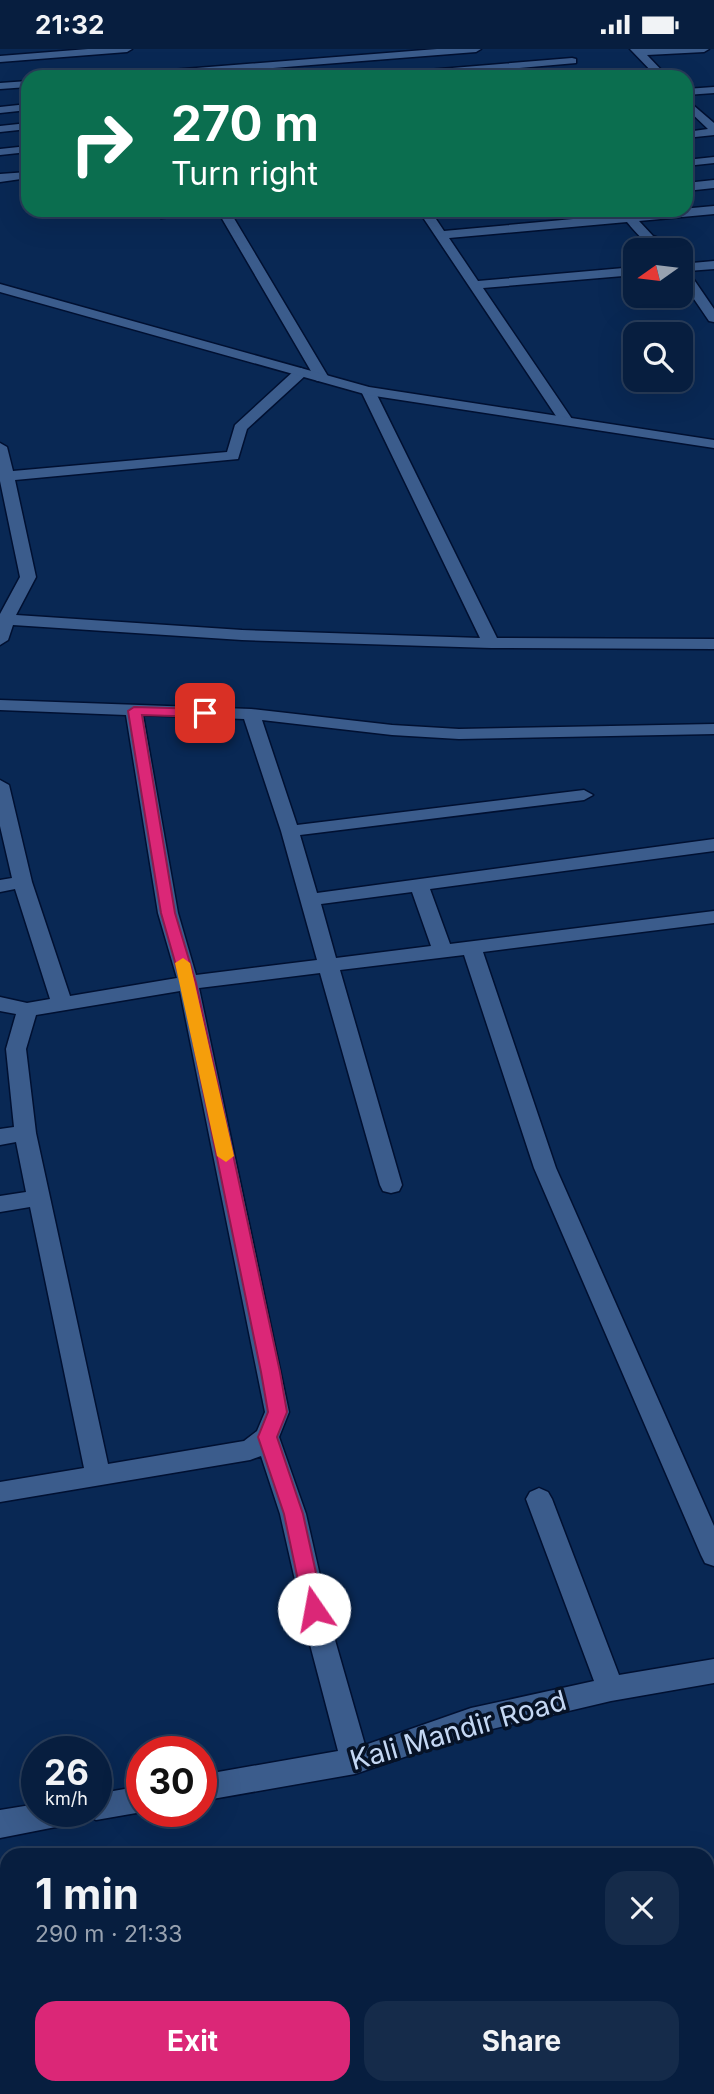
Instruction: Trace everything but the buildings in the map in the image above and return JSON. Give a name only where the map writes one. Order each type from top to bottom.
[{"type":"street","points":[[0,59],[59,52],[127,49]]},
{"type":"street","points":[[315,49],[326,66]]},
{"type":"street","points":[[251,70],[326,66],[476,49]]},
{"type":"street","points":[[636,51],[704,49]]},
{"type":"street","points":[[636,51],[656,70]]},
{"type":"street","points":[[463,70],[572,61]]},
{"type":"street","points":[[0,86],[21,84]]},
{"type":"street","points":[[693,92],[714,90]]},
{"type":"street","points":[[0,110],[21,108]]},
{"type":"street","points":[[693,113],[714,111]]},
{"type":"street","points":[[693,115],[714,131]]},
{"type":"street","points":[[0,129],[21,127]]},
{"type":"street","points":[[693,134],[714,131]]},
{"type":"street","points":[[0,152],[21,150]]},
{"type":"street","points":[[693,162],[714,160]]},
{"type":"street","points":[[0,178],[21,176]]},
{"type":"street","points":[[693,186],[714,184]]},
{"type":"street","points":[[693,212],[714,210]]},
{"type":"street","points":[[227,217],[321,377]]},
{"type":"street","points":[[429,217],[565,419]]},
{"type":"street","points":[[441,235],[640,217]]},
{"type":"street","points":[[630,218],[648,238]]},
{"type":"street","points":[[693,268],[714,265]]},
{"type":"street","points":[[474,285],[623,272]]},
{"type":"street","points":[[693,287],[714,318]]},
{"type":"street","points":[[0,288],[368,391],[565,419],[714,444]]},
{"type":"street","points":[[3,477],[233,456],[240,428],[301,372]]},
{"type":"street","points":[[368,391],[491,643]]},
{"type":"street","points":[[0,447],[3,477],[28,577],[3,619],[0,640]]},
{"type":"street","points":[[3,619],[242,635],[491,643],[714,644]]},
{"type":"street","points":[[0,705],[251,714],[392,730],[459,734],[712,733]]},
{"type":"street","points":[[0,1492],[250,1450],[268,1437],[277,1412],[271,1372],[188,983],[168,913],[134,711]]},
{"type":"street","points":[[251,714],[290,831],[391,1185]]},
{"type":"street","points":[[0,785],[22,883],[57,983],[61,1003]]},
{"type":"street","points":[[290,831],[584,795]]},
{"type":"street","points":[[309,900],[714,845]]},
{"type":"street","points":[[0,886],[22,883]]},
{"type":"street","points":[[419,885],[442,950]]},
{"type":"street","points":[[0,1004],[27,1010],[188,983],[714,917]]},
{"type":"street","points":[[471,946],[545,1168],[714,1555]]},
{"type":"street","points":[[27,1010],[16,1049],[25,1133],[99,1475]]},
{"type":"street","points":[[0,1137],[25,1133]]},
{"type":"street","points":[[0,1204],[38,1198]]},
{"type":"street","points":[[268,1437],[293,1514],[320,1633],[355,1761]]},
{"type":"street","points":[[539,1499],[611,1689]]},
{"type":"street","name":"Kali Mandir Road","points":[[217,1785],[355,1761],[471,1721],[611,1689],[714,1671]]},
{"type":"street","points":[[0,1824],[21,1820]]},
{"type":"slow traffic","points":[[183,963],[226,1156]]},
{"type":"route","points":[[205,713],[134,711],[168,913],[188,983],[271,1372],[277,1412],[268,1437],[293,1514],[314,1609]]}]
